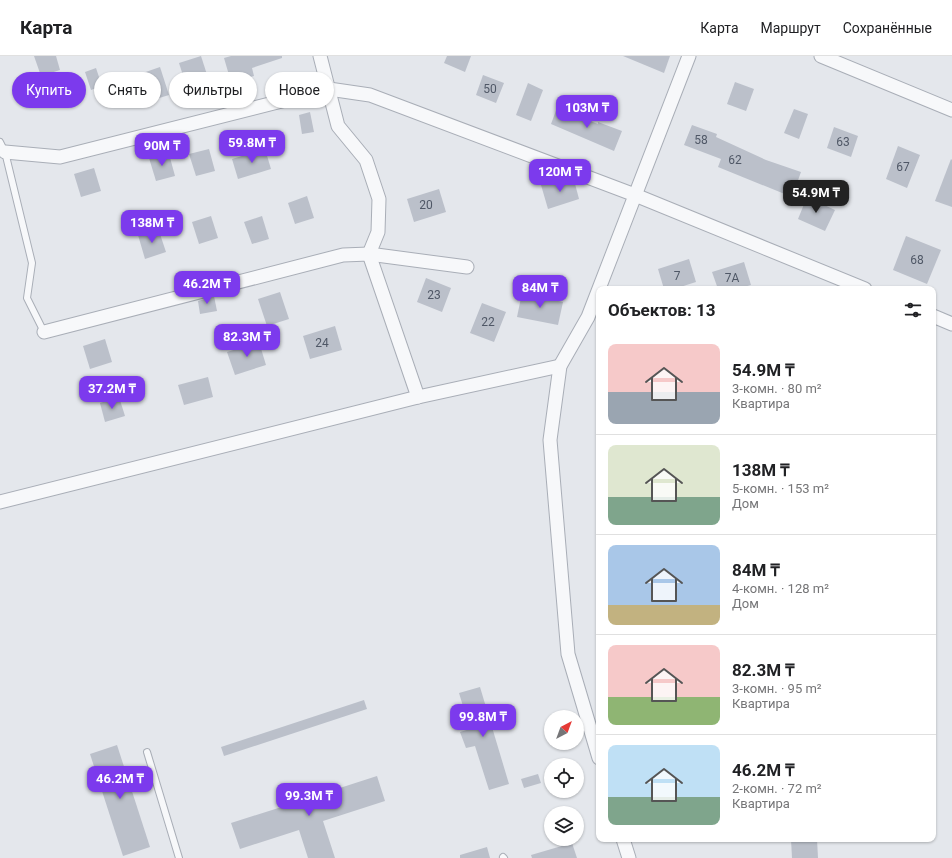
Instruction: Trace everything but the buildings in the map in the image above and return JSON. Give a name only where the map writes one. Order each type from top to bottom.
[{"type":"street","points":[[320,56],[324,72]]},
{"type":"street","points":[[600,286],[689,56]]},
{"type":"street","points":[[821,56],[952,110]]},
{"type":"street","points":[[334,90],[370,95],[635,195],[858,286]]},
{"type":"street","points":[[2,147],[60,157],[265,105]]},
{"type":"street","points":[[334,108],[338,126],[366,160],[379,199],[378,232],[369,254],[418,397]]},
{"type":"street","points":[[44,332],[343,255],[369,254],[468,267]]},
{"type":"street","points":[[596,297],[588,318],[560,366],[550,440],[568,654],[596,748]]},
{"type":"street","points":[[936,317],[952,324]]},
{"type":"street","points":[[0,502],[418,397],[560,366]]},
{"type":"street","points":[[624,842],[629,858]]},
{"type":"lane","points":[[2,147],[32,263],[27,298],[44,332]]},
{"type":"lane","points":[[148,752],[179,858]]}]
